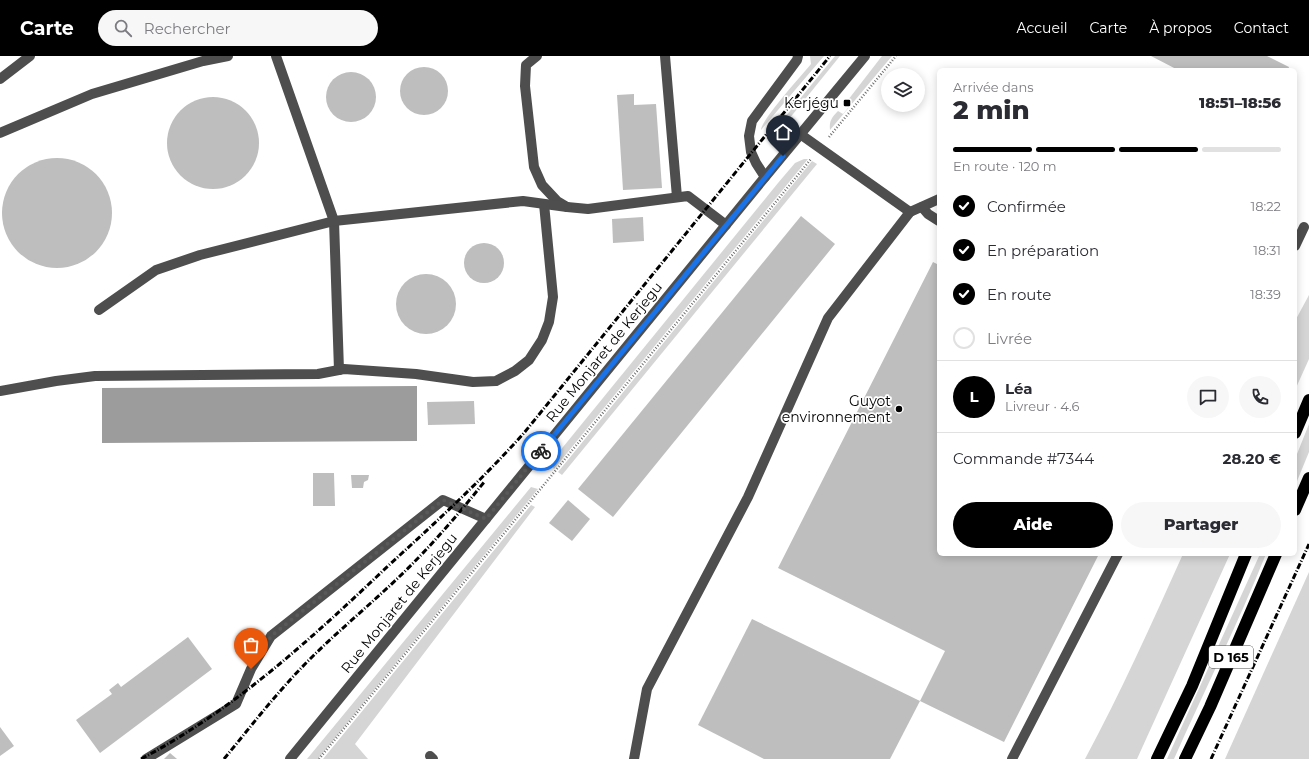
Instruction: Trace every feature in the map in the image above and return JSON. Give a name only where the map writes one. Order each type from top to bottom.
[{"type":"highway","points":[[1297,428],[1309,400]]},
{"type":"highway","points":[[1297,505],[1309,478]]},
{"type":"highway","name":"D 165","points":[[1157,759],[1192,686],[1245,556]]},
{"type":"highway","name":"D 165","points":[[1185,759],[1210,707],[1275,556]]},
{"type":"street","points":[[0,79],[30,56]]},
{"type":"street","points":[[0,133],[92,94],[203,61],[228,56]]},
{"type":"street","points":[[276,56],[334,221],[339,370]]},
{"type":"street","points":[[537,56],[526,65],[525,86],[534,167],[542,185],[557,201],[567,207]]},
{"type":"street","points":[[665,56],[677,198]]},
{"type":"street","points":[[765,177],[751,152],[749,136],[752,121],[797,60],[798,56]]},
{"type":"street","name":"Rue Monjaret de Kerjegu","points":[[290,759],[865,56]]},
{"type":"street","points":[[800,134],[910,212]]},
{"type":"street","points":[[99,310],[156,270],[200,255],[334,221],[522,201],[588,209],[688,196],[726,225]]},
{"type":"street","points":[[634,759],[647,689],[748,497],[828,318],[910,212],[937,200]]},
{"type":"street","points":[[0,391],[95,376],[318,374],[344,369],[416,374],[472,382],[496,381],[515,371],[529,360],[542,340],[549,322],[553,297],[544,204]]},
{"type":"street","points":[[922,207],[937,221]]},
{"type":"street","points":[[1297,242],[1304,227]]},
{"type":"street","points":[[146,759],[236,704],[251,669],[271,636],[443,500],[486,519]]},
{"type":"street","points":[[1012,759],[1117,556]]},
{"type":"path","points":[[319,759],[896,56]]},
{"type":"shaded area","points":[[810,56],[824,56],[761,130],[774,108],[811,64]]},
{"type":"shaded area","points":[[835,56],[840,56],[772,140],[767,139]]},
{"type":"shaded area","points":[[882,56],[892,56],[830,130],[830,124],[833,117],[838,111],[843,114],[852,103],[848,100]]},
{"type":"shaded area","points":[[808,159],[554,469],[550,463],[778,183],[795,163]]},
{"type":"shaded area","points":[[812,161],[817,164],[562,475],[558,472]]},
{"type":"shaded area","points":[[1309,295],[1309,359],[1297,386],[1297,317]]},
{"type":"shaded area","points":[[417,386],[417,441],[102,443],[102,388]]},
{"type":"shaded area","points":[[1309,424],[1309,452],[1297,481],[1297,454]]},
{"type":"shaded area","points":[[531,487],[538,489],[318,759],[307,759]]},
{"type":"shaded area","points":[[531,505],[535,507],[355,744],[368,759],[323,759]]},
{"type":"shaded area","points":[[1182,556],[1229,556],[1137,759],[1085,759],[1124,683]]},
{"type":"shaded area","points":[[1259,556],[1265,556],[1174,759],[1167,759]]},
{"type":"shaded area","points":[[1309,572],[1309,759],[1225,759]]},
{"type":"building","points":[[1151,56],[1267,56],[1289,67],[1289,68],[1174,68]]},
{"type":"building","points":[[419,67],[429,67],[441,74],[448,86],[448,96],[441,108],[429,115],[419,115],[411,111],[404,104],[400,96],[400,86],[404,78],[411,71]]},
{"type":"building","points":[[351,72],[360,74],[371,83],[376,97],[374,106],[365,117],[351,122],[342,120],[331,111],[326,97],[328,88],[337,77]]},
{"type":"building","points":[[634,94],[634,105],[656,104],[662,188],[623,190],[617,95]]},
{"type":"building","points":[[213,97],[230,101],[245,111],[255,126],[259,143],[255,160],[245,175],[230,185],[213,189],[196,185],[181,175],[171,160],[167,143],[171,126],[181,111],[196,101]]},
{"type":"building","points":[[57,158],[78,162],[88,167],[96,174],[103,182],[108,192],[112,213],[108,234],[103,244],[96,252],[88,259],[78,264],[57,268],[36,264],[26,259],[18,252],[11,244],[6,234],[2,213],[6,192],[11,182],[18,174],[26,167],[36,162]]},
{"type":"building","points":[[801,216],[835,244],[613,517],[578,489]]},
{"type":"building","points":[[643,217],[644,241],[613,243],[612,219]]},
{"type":"building","points":[[488,243],[495,246],[501,252],[504,263],[503,271],[495,280],[488,283],[480,283],[473,280],[465,271],[464,259],[467,252],[476,244]]},
{"type":"building","name":"Guyot environnement","points":[[933,262],[937,264],[937,556],[1098,556],[1004,742],[920,701],[945,651],[778,568]]},
{"type":"building","points":[[420,274],[432,274],[448,282],[454,292],[456,304],[454,316],[448,326],[432,334],[420,334],[404,326],[396,310],[396,298],[404,282]]},
{"type":"building","points":[[474,401],[475,424],[428,425],[427,402]]},
{"type":"building","points":[[313,473],[334,473],[335,506],[313,506]]},
{"type":"building","points":[[351,475],[369,475],[368,480],[364,482],[363,488],[352,488]]},
{"type":"building","points":[[568,500],[590,519],[572,541],[549,523]]},
{"type":"building","points":[[752,619],[920,701],[890,759],[764,759],[698,725]]},
{"type":"building","points":[[188,637],[212,669],[100,753],[76,720],[112,694],[109,690],[118,683],[121,687]]},
{"type":"building","points":[[0,727],[14,746],[0,756]]},
{"type":"building","points":[[170,753],[177,759],[164,759]]},
{"type":"railway","points":[[141,759],[175,740],[208,718],[271,671],[330,620],[492,468],[524,433],[830,56]]},
{"type":"railway","points":[[224,759],[265,708],[298,672],[408,568],[462,509],[485,481]]},
{"type":"railway","points":[[1211,759],[1309,544]]},
{"type":"way so far","points":[[251,669],[271,636],[443,500],[486,519],[541,451]]},
{"type":"place","name":"Kerjégu","points":[[847,103]]},
{"type":"place","name":"Guyot environnement","points":[[899,409]]},
{"type":"route","points":[[541,451],[783,156]]}]
